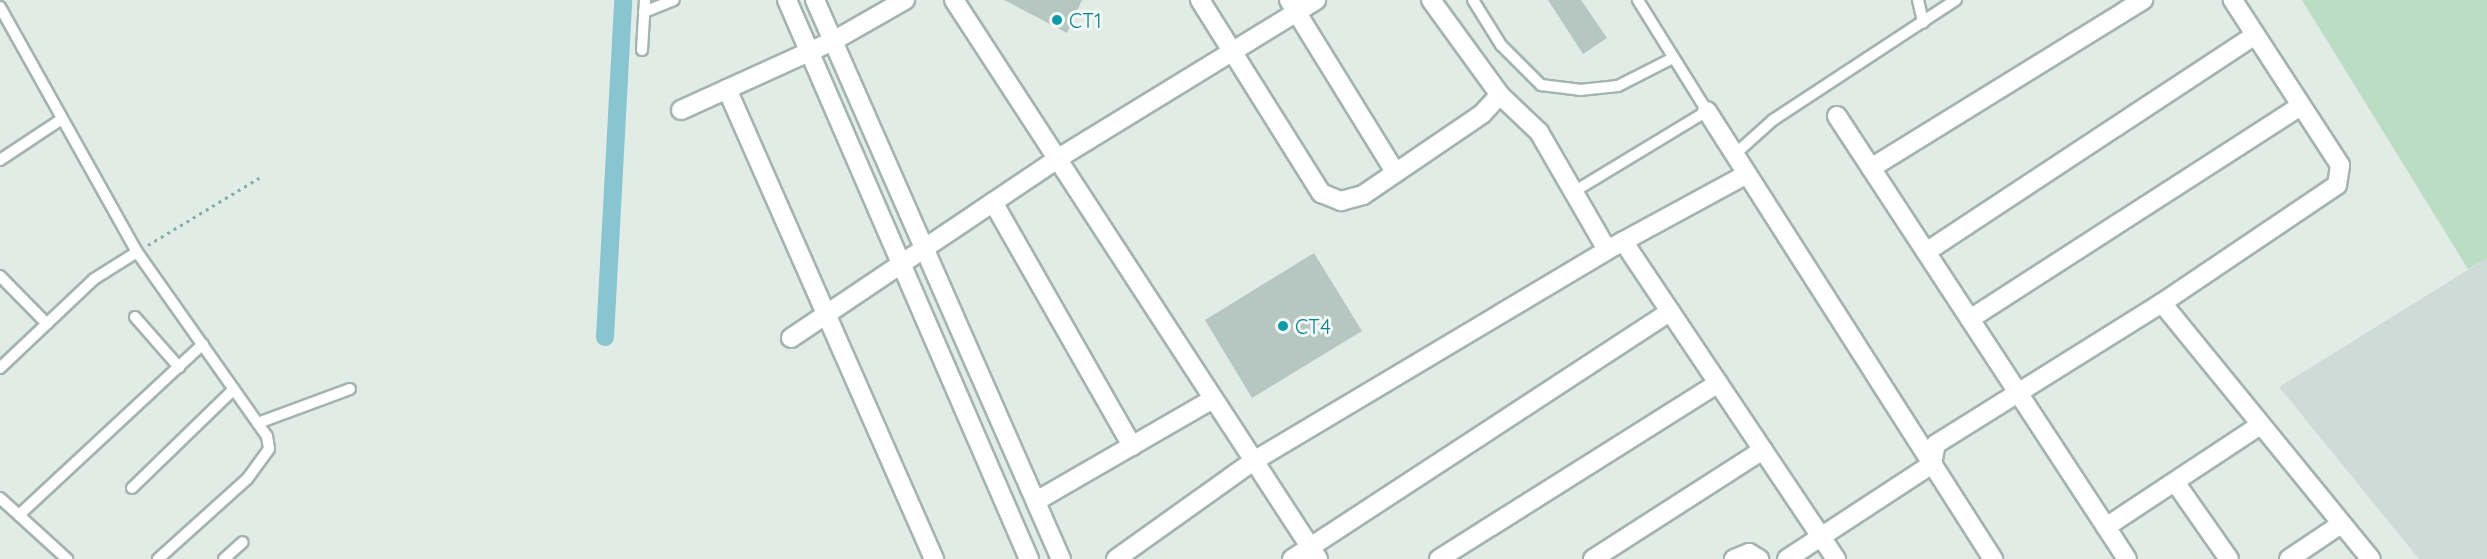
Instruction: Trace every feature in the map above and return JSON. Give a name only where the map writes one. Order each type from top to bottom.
[{"type":"street","points":[[787,0],[1029,559]]},
{"type":"street","points":[[815,0],[1038,500],[1061,559]]},
{"type":"street","points":[[681,110],[833,40],[905,0]]},
{"type":"street","points":[[954,0],[1252,462],[1314,553]]},
{"type":"street","points":[[1200,0],[1230,53],[1321,193],[1341,201],[1363,195],[1500,95]]},
{"type":"street","points":[[791,338],[1057,159],[1230,53],[1292,6],[1316,0]]},
{"type":"street","points":[[1431,0],[1500,95],[1539,132],[1575,191],[1615,245],[1670,312],[1836,559]]},
{"type":"street","points":[[1871,168],[2143,0]]},
{"type":"street","points":[[1787,559],[1932,464],[1936,444],[2162,303],[2337,185],[2340,165],[2232,0]]},
{"type":"street","points":[[1292,6],[1396,173]]},
{"type":"street","points":[[1926,252],[2254,36]]},
{"type":"street","points":[[727,89],[933,559]]},
{"type":"street","points":[[1970,319],[2300,106]]},
{"type":"street","points":[[1707,111],[1993,559]]},
{"type":"street","points":[[1837,116],[2127,559]]},
{"type":"street","points":[[1116,559],[1252,462],[1615,245],[1747,174]]},
{"type":"street","points":[[993,202],[1132,446]]},
{"type":"street","points":[[2162,303],[2371,559]]},
{"type":"street","points":[[1292,559],[1314,553],[1670,312]]},
{"type":"street","points":[[1440,559],[1718,383]]},
{"type":"street","points":[[1038,500],[1213,399]]},
{"type":"street","points":[[2106,527],[2260,425]]},
{"type":"street","points":[[1593,559],[1763,450]]},
{"type":"street","points":[[2175,482],[2229,559]]},
{"type":"street","points":[[2289,559],[2341,524]]},
{"type":"street","points":[[1734,559],[1749,553],[1759,559]]},
{"type":"lane","points":[[642,50],[645,0]]},
{"type":"lane","points":[[644,12],[674,0]]},
{"type":"lane","points":[[1473,0],[1501,45],[1541,85],[1580,90],[1618,86],[1673,58]]},
{"type":"lane","points":[[1575,191],[1707,111],[1638,0]]},
{"type":"lane","points":[[1918,0],[1923,22]]},
{"type":"lane","points":[[1734,155],[1773,120],[1956,0]]},
{"type":"lane","points":[[0,7],[137,252],[258,423],[269,449],[248,478],[158,559]]},
{"type":"lane","points":[[0,160],[62,118]]},
{"type":"lane","points":[[0,368],[94,279],[137,252]]},
{"type":"lane","points":[[0,276],[47,324]]},
{"type":"lane","points":[[135,317],[179,367]]},
{"type":"lane","points":[[19,515],[202,344]]},
{"type":"lane","points":[[132,488],[234,389]]},
{"type":"lane","points":[[258,423],[350,389]]},
{"type":"lane","points":[[0,498],[67,559]]},
{"type":"lane","points":[[225,559],[243,542]]},
{"type":"path","points":[[137,252],[259,178]]},
{"type":"shaded area","points":[[2487,258],[2487,559],[2419,559],[2279,387]]},
{"type":"green space","points":[[2302,0],[2487,0],[2487,258],[2468,269]]},
{"type":"building","name":"CT1","points":[[1004,0],[1082,0],[1067,33]]},
{"type":"building","points":[[1548,0],[1581,0],[1607,38],[1583,54]]},
{"type":"building","name":"CT4","points":[[1314,253],[1362,331],[1252,398],[1205,320]]},
{"type":"waterway","points":[[605,337],[623,0]]},
{"type":"place","name":"CT1","points":[[1057,20]]},
{"type":"place","name":"CT4","points":[[1283,326]]}]
